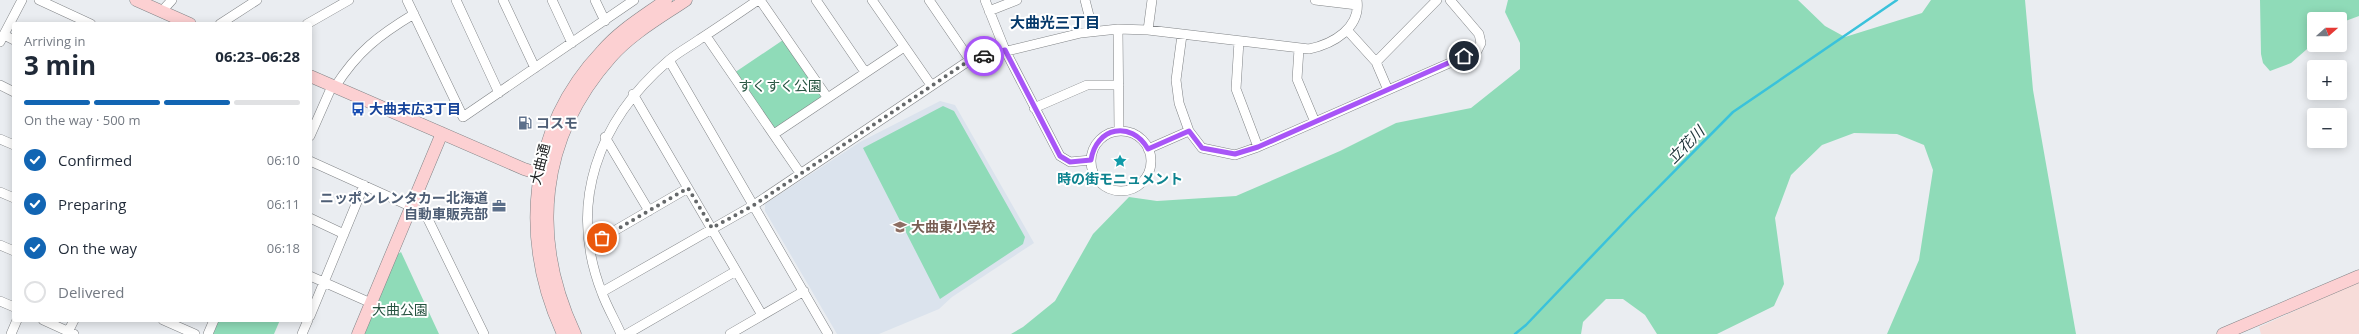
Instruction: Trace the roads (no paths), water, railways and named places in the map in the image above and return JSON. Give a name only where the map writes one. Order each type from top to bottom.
[{"type":"street","points":[[12,40],[2,39],[22,0]]},
{"type":"street","points":[[39,0],[87,22]]},
{"type":"street","points":[[136,0],[185,22]]},
{"type":"street","points":[[161,12],[172,0]]},
{"type":"street","points":[[223,22],[257,0]]},
{"type":"street","points":[[310,22],[349,0]]},
{"type":"street","points":[[407,0],[463,117],[634,0]]},
{"type":"street","points":[[456,0],[499,93]]},
{"type":"street","points":[[503,0],[535,68]]},
{"type":"street","points":[[552,0],[572,43]]},
{"type":"street","points":[[595,0],[605,21]]},
{"type":"street","name":"大曲通","points":[[561,333],[545,287],[538,259],[536,219],[545,176],[549,136],[574,86],[602,51],[628,26],[666,0]]},
{"type":"street","name":"大曲通","points":[[575,334],[555,285],[549,257],[546,223],[545,176],[574,112],[612,56],[642,30],[686,0]]},
{"type":"street","points":[[621,334],[602,292],[590,245],[588,206],[595,169],[605,137],[633,94],[669,60],[759,0],[827,98]]},
{"type":"street","points":[[816,0],[865,72]]},
{"type":"street","points":[[872,0],[931,85]]},
{"type":"street","points":[[929,0],[970,60]]},
{"type":"street","points":[[985,0],[1005,50],[1060,156],[1070,162],[1091,160]]},
{"type":"street","points":[[989,11],[1017,0]]},
{"type":"street","points":[[1086,0],[1093,31]]},
{"type":"street","points":[[1148,30],[1152,0]]},
{"type":"street","points":[[602,292],[754,205],[970,60],[1005,50],[1093,31],[1118,29],[1148,30],[1299,49],[1325,46],[1348,31],[1357,2],[1315,0]]},
{"type":"street","points":[[1376,62],[1437,0]]},
{"type":"street","points":[[1182,35],[1176,80],[1179,103],[1189,131],[1202,148],[1235,154],[1258,147],[1476,51],[1481,43],[1479,34],[1450,0]]},
{"type":"street","points":[[313,122],[348,65],[378,36],[414,14]]},
{"type":"street","points":[[1118,29],[1119,131]]},
{"type":"street","points":[[1348,31],[1376,62],[1388,90]]},
{"type":"street","points":[[706,36],[800,173]]},
{"type":"street","points":[[1239,41],[1236,89],[1258,147]]},
{"type":"street","points":[[774,134],[904,47]]},
{"type":"street","points":[[1299,49],[1297,79],[1315,122]]},
{"type":"street","points":[[669,60],[828,334]]},
{"type":"street","points":[[312,77],[545,176]]},
{"type":"street","points":[[0,85],[12,91]]},
{"type":"street","points":[[1034,108],[1087,86],[1119,85]]},
{"type":"street","points":[[633,94],[762,315]]},
{"type":"street","points":[[1119,131],[1137,135],[1148,149],[1151,158],[1146,177],[1131,188],[1122,190],[1112,189],[1097,178],[1091,160],[1093,151],[1103,137],[1119,131]]},
{"type":"street","points":[[1148,149],[1189,131]]},
{"type":"street","points":[[358,334],[442,133]]},
{"type":"street","points":[[605,137],[649,211]]},
{"type":"street","points":[[0,139],[12,144]]},
{"type":"street","points":[[312,161],[425,213],[484,334]]},
{"type":"street","points":[[312,311],[364,185]]},
{"type":"street","points":[[590,245],[688,188]]},
{"type":"street","points":[[0,192],[12,197]]},
{"type":"street","points":[[312,219],[344,234]]},
{"type":"street","points":[[0,245],[12,250]]},
{"type":"street","points":[[627,334],[736,271]]},
{"type":"street","points":[[2223,334],[2359,276]]},
{"type":"street","points":[[312,277],[371,303]]},
{"type":"street","points":[[730,334],[804,292]]},
{"type":"street","points":[[0,301],[12,306]]},
{"type":"street","points":[[11,334],[16,322]]},
{"type":"street","points":[[47,322],[70,333],[73,322]]},
{"type":"street","points":[[168,322],[195,334]]},
{"type":"street","points":[[208,334],[213,322]]},
{"type":"street","points":[[302,334],[307,322]]},
{"type":"waterway","name":"立花川","points":[[1515,334],[1526,325],[1632,214],[1733,112],[1897,0]]},
{"type":"place","name":"大曲末広3丁目","points":[[358,109]]},
{"type":"place","name":"コスモ","points":[[525,123]]},
{"type":"place","name":"時の街モニュメント","points":[[1120,161]]},
{"type":"place","name":"ニッポンレンタカー北海道 自動車販売部","points":[[499,206]]},
{"type":"place","name":"大曲東小学校","points":[[900,227]]},
{"type":"district","name":"大曲光三丁目","points":[[1055,23]]},
{"type":"park label","name":"すくすく公園","points":[[780,86]]},
{"type":"park label","name":"大曲公園","points":[[400,310]]}]
